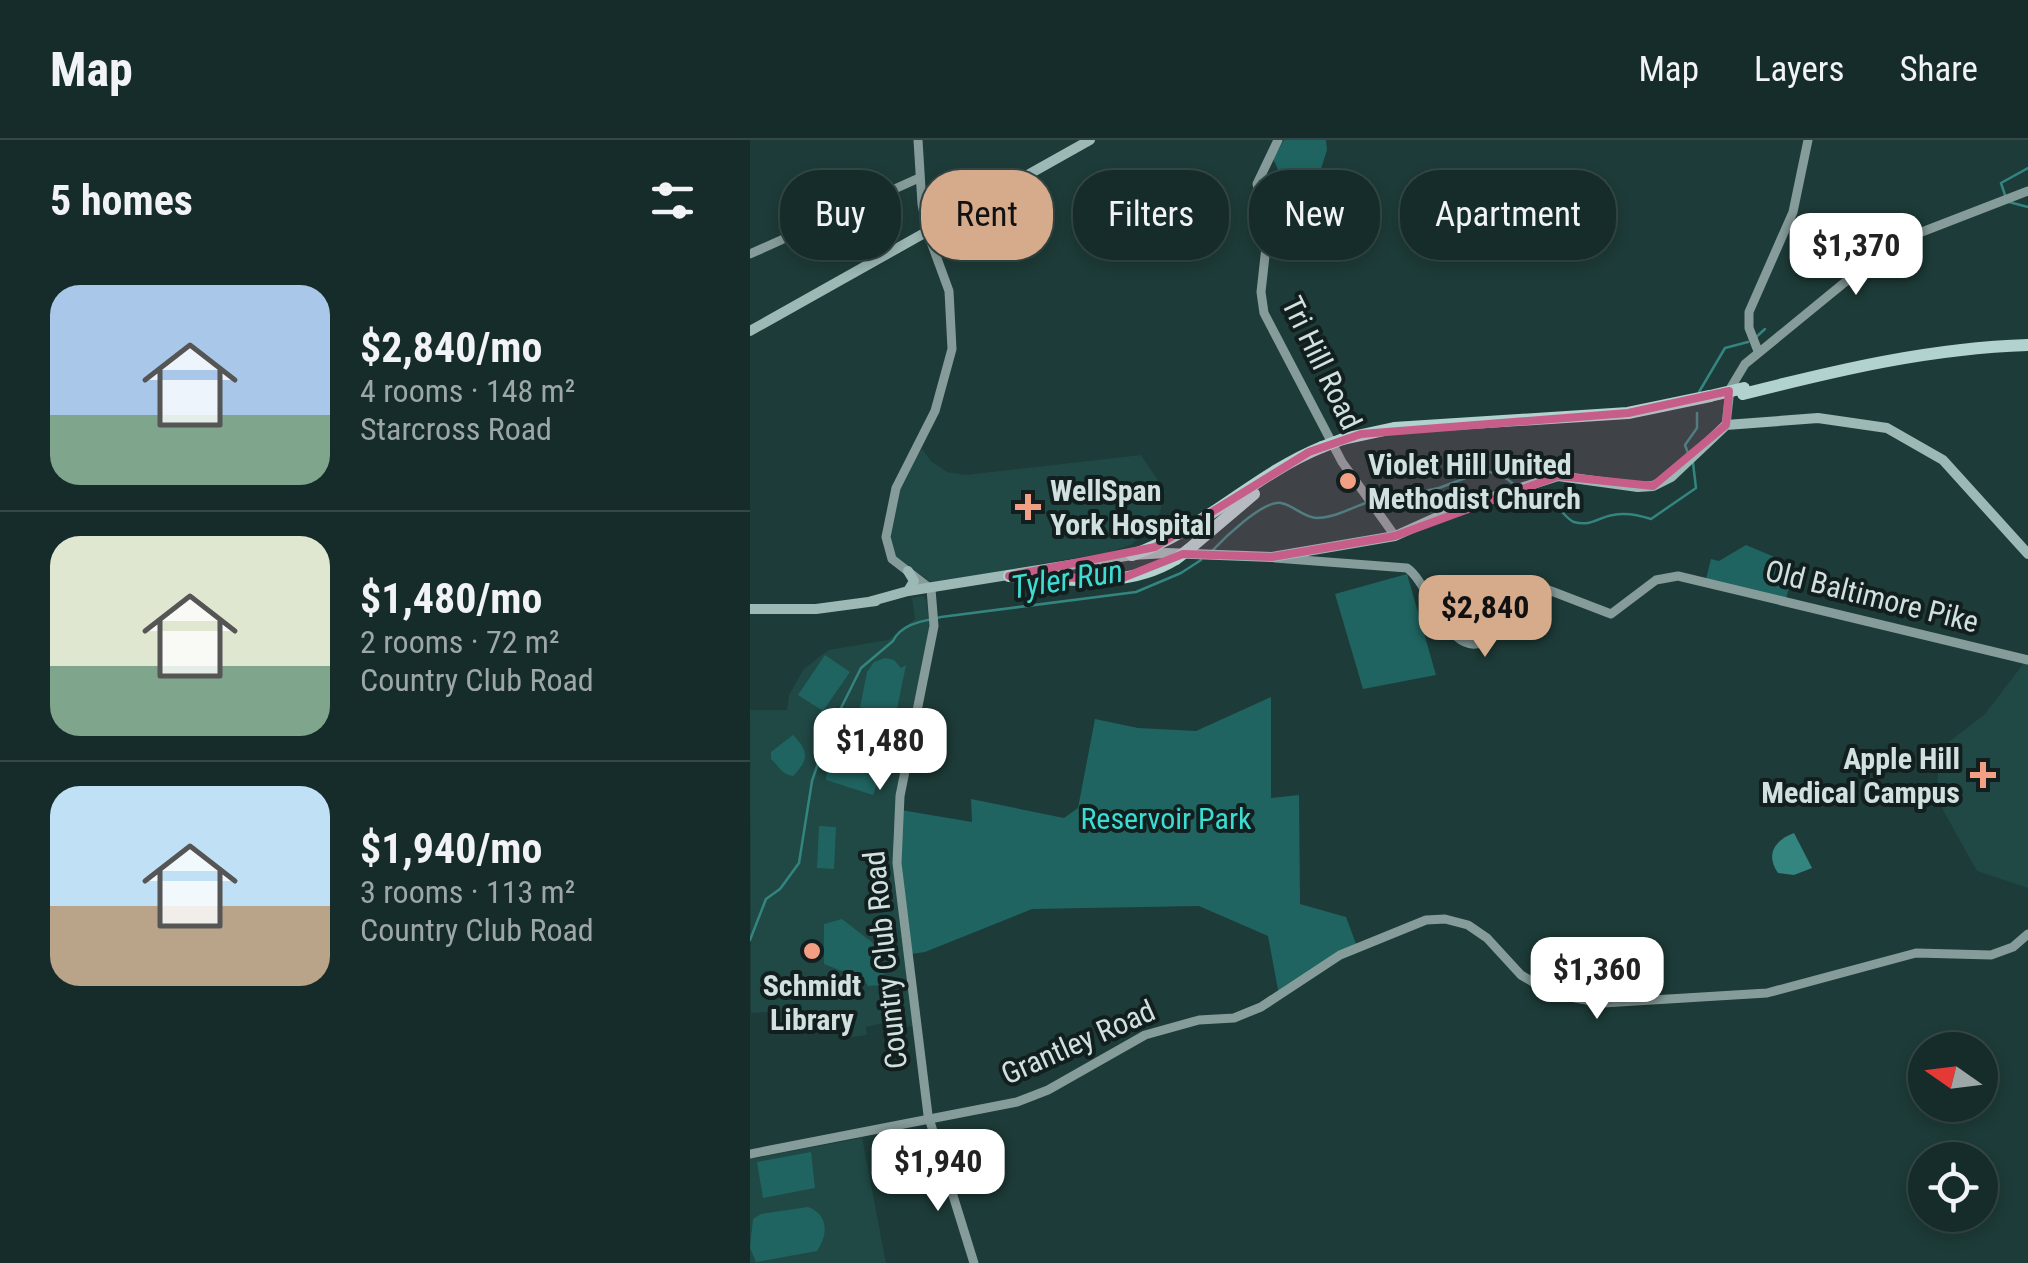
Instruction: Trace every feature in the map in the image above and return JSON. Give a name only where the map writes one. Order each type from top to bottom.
[{"type":"highway","points":[[1132,555],[1172,540],[1283,466],[1394,428],[1628,413],[1710,399],[1898,350],[2028,342]]},
{"type":"highway","points":[[1010,576],[1120,579],[1154,570],[1182,554],[1268,483],[1323,450]]},
{"type":"main road","points":[[1036,170],[1090,140]]},
{"type":"main road","points":[[750,331],[921,234]]},
{"type":"main road","points":[[872,601],[1132,555],[1272,558],[1395,536],[1452,510],[1564,476],[1653,486],[1671,478],[1726,425],[1818,418],[1894,430],[1951,466],[2028,554]]},
{"type":"main road","points":[[908,572],[914,581],[908,592]]},
{"type":"main road","points":[[750,609],[824,608],[930,589]]},
{"type":"street","points":[[918,140],[921,191]]},
{"type":"street","name":"Tri Hill Road","points":[[1278,140],[1257,184],[1268,229],[1261,292],[1264,313],[1342,462],[1395,536]]},
{"type":"street","points":[[1754,343],[1749,312],[1793,212],[1808,140]]},
{"type":"street","points":[[750,254],[919,178]]},
{"type":"street","points":[[1726,425],[1730,389],[1754,343],[1898,245],[1937,224],[2028,191]]},
{"type":"street","points":[[930,589],[888,554],[886,537],[888,515],[901,474],[942,396],[952,349],[949,291],[938,260]]},
{"type":"street","name":"Old Baltimore Pike","points":[[1272,558],[1408,568],[1419,577],[1451,634],[1470,642],[1492,637],[1525,593],[1546,589],[1610,614],[1661,578],[1678,576],[2028,660]]},
{"type":"street","name":"Country Club Road","points":[[930,589],[934,619],[900,796],[896,844],[929,1120],[974,1263]]},
{"type":"street","name":"Grantley Road","points":[[750,1154],[1017,1102],[1048,1090],[1148,1034],[1199,1020],[1234,1018],[1260,1007],[1340,955],[1426,920],[1445,919],[1468,925],[1538,985],[1603,1003],[1767,993],[1916,954],[1991,955],[2012,947],[2028,934]]},
{"type":"highlighted area","points":[[1729,391],[1726,425],[1653,486],[1558,476],[1395,536],[1272,557],[1183,554],[1120,579],[1009,576],[1155,547],[1309,452],[1361,434],[1628,413]]},
{"type":"shaded area","name":"WellSpan York Hospital","points":[[922,449],[947,472],[965,475],[1141,455],[1165,491],[1158,519],[1131,545],[932,583],[895,556],[889,538],[897,495],[908,467]]},
{"type":"shaded area","points":[[923,596],[930,627],[897,793],[893,837],[913,1026],[886,1030],[884,1023],[866,1027],[867,1035],[840,1039],[837,1021],[822,1023],[820,1013],[751,1013],[750,710],[787,710],[789,695],[803,670],[828,650],[888,640],[915,619],[912,598]]},
{"type":"shaded area","name":"Apple Hill Medical Campus","points":[[2024,663],[2028,664],[2028,888],[1977,871],[1943,810],[1938,787],[1938,763],[1945,745],[1985,714]]},
{"type":"shaded area","points":[[1794,833],[1812,868],[1794,875],[1778,873],[1772,860],[1774,848]]},
{"type":"shaded area","points":[[862,1138],[886,1263],[750,1263],[750,1159]]},
{"type":"green space","points":[[1284,140],[1326,140],[1321,170],[1278,170],[1273,159]]},
{"type":"green space","points":[[1746,545],[1794,568],[1786,599],[1706,579],[1711,559],[1719,561]]},
{"type":"green space","points":[[1407,574],[1436,675],[1363,689],[1335,594]]},
{"type":"green space","points":[[825,655],[850,672],[823,711],[798,695]]},
{"type":"green space","points":[[894,660],[901,668],[906,665],[887,758],[888,738],[874,742],[884,748],[881,757],[885,772],[881,773],[873,795],[826,780],[830,760],[840,743],[852,735],[866,739],[857,723],[867,672],[874,662]]},
{"type":"green space","name":"Reservoir Park","points":[[1271,697],[1271,798],[1299,795],[1300,904],[1346,917],[1356,944],[1279,995],[1268,936],[1199,906],[1032,909],[925,952],[911,954],[899,855],[901,810],[972,822],[971,799],[1064,818],[1078,808],[1095,719],[1138,728],[1196,731]]},
{"type":"green space","points":[[793,735],[805,756],[793,776],[771,759],[771,752]]},
{"type":"green space","points":[[819,826],[836,827],[834,869],[817,868]]},
{"type":"green space","points":[[842,919],[878,947],[886,972],[883,985],[868,986],[859,972],[847,973],[824,964],[824,924]]},
{"type":"green space","points":[[811,1152],[815,1188],[763,1198],[757,1162]]},
{"type":"green space","points":[[808,1207],[820,1215],[825,1226],[817,1251],[756,1262],[750,1248],[753,1219],[761,1214]]},
{"type":"waterway","points":[[2005,195],[2001,183],[2028,168]]},
{"type":"waterway","points":[[2009,202],[2028,207]]},
{"type":"waterway","name":"Tyler Run","points":[[1755,338],[1765,329]]},
{"type":"waterway","name":"Tyler Run","points":[[1699,392],[1725,348],[1748,342]]},
{"type":"waterway","name":"Tyler Run","points":[[1689,456],[1685,445],[1697,428],[1697,413]]},
{"type":"waterway","name":"Tyler Run","points":[[1520,491],[1558,508],[1574,522],[1590,523],[1623,514],[1651,519],[1696,488],[1693,463]]},
{"type":"waterway","name":"Tyler Run","points":[[1377,501],[1439,488],[1484,471],[1500,474],[1515,485]]},
{"type":"waterway","name":"Tyler Run","points":[[1211,552],[1244,522],[1273,504],[1285,504],[1308,516],[1324,518],[1369,502]]},
{"type":"waterway","name":"Tyler Run","points":[[750,940],[766,899],[780,889],[799,863],[812,781],[828,734],[861,668],[902,630],[941,617],[1136,592],[1201,560]]},
{"type":"place","name":"Violet Hill United Methodist Church","points":[[1348,481]]},
{"type":"place","name":"WellSpan York Hospital","points":[[1028,507]]},
{"type":"place","name":"Apple Hill Medical Campus","points":[[1983,775]]},
{"type":"place","name":"Schmidt Library","points":[[812,951]]}]
